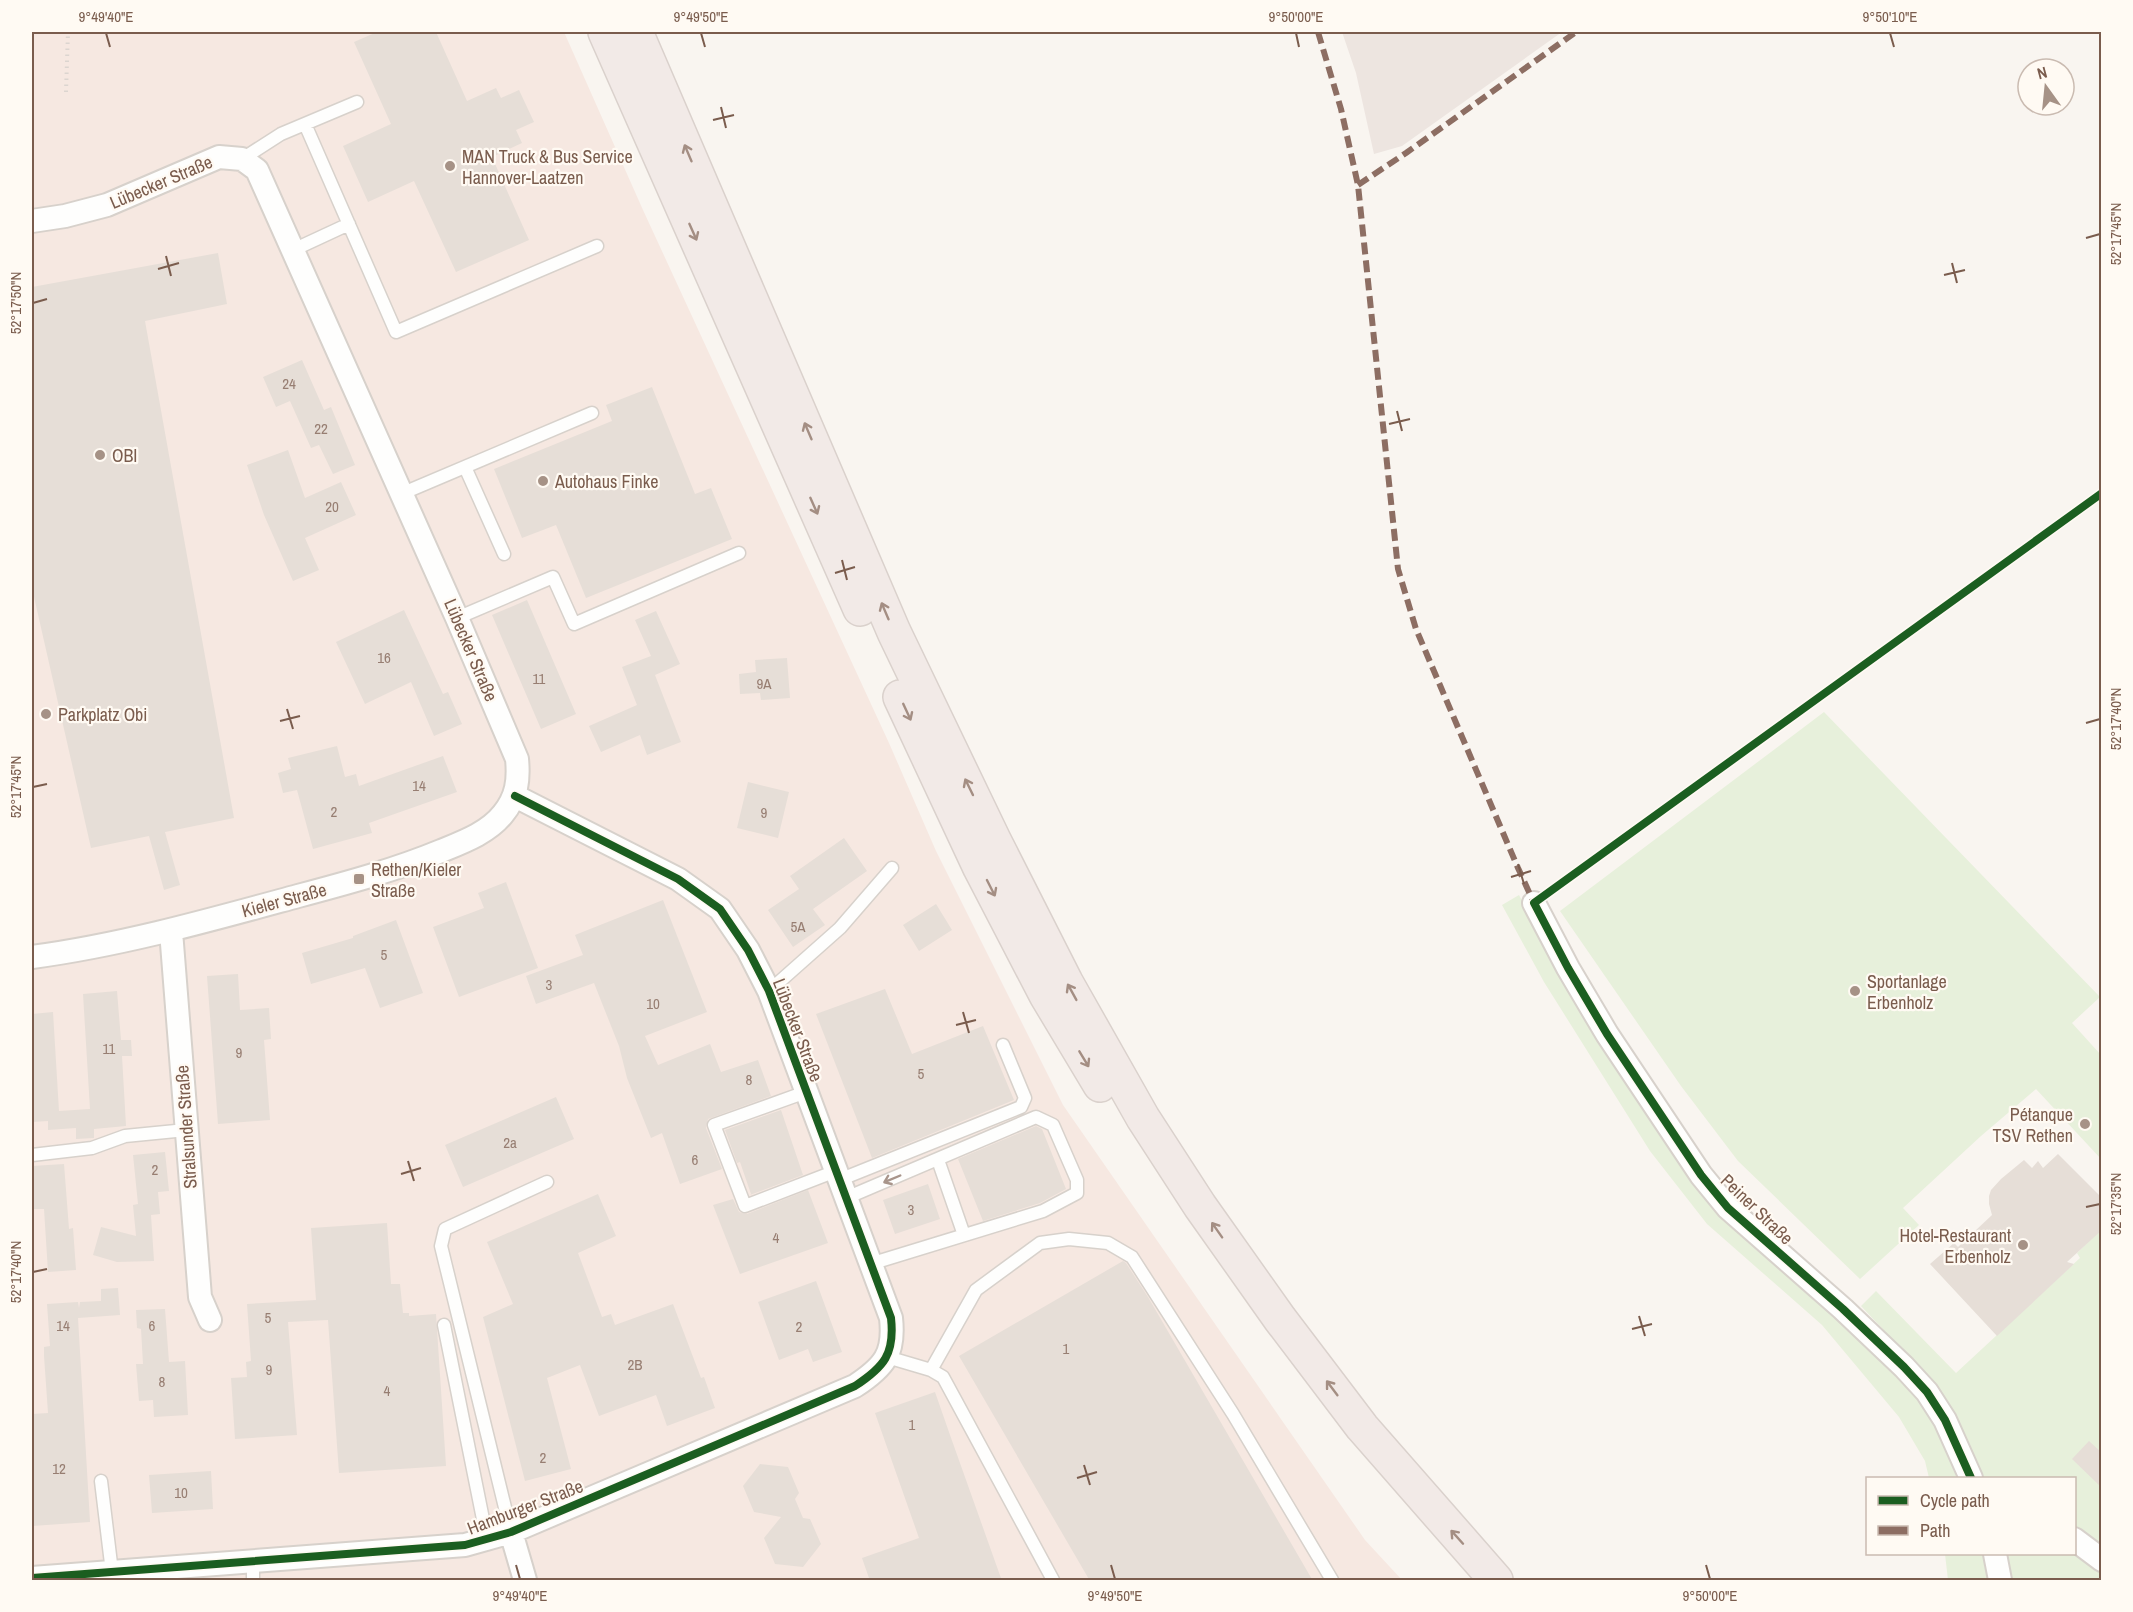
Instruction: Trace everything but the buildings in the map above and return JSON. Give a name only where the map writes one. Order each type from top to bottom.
[{"type":"highway","points":[[587,32],[639,145],[670,178]]},
{"type":"highway","points":[[605,32],[870,632],[980,868],[1046,995],[1183,1219],[1260,1331],[1401,1509],[1466,1581]]},
{"type":"highway","points":[[636,32],[894,632],[994,840],[1072,992],[1150,1128],[1200,1206],[1280,1319],[1362,1427],[1496,1581]]},
{"type":"street","name":"Lübecker Straße","points":[[32,221],[65,216],[107,205],[219,157],[242,159],[256,170],[457,618],[517,759],[519,779],[515,796],[678,879],[720,909],[748,950],[769,991],[891,1318],[893,1336],[887,1357]]},
{"type":"street","name":"Kieler Straße","points":[[32,957],[80,951],[171,931],[404,867],[474,838],[502,816],[515,796]]},
{"type":"street","name":"Peiner Straße","points":[[1534,903],[1568,969],[1607,1034],[1701,1175],[1728,1208],[1843,1309],[1927,1392],[1945,1420],[1970,1477]]},
{"type":"street","name":"Stralsunder Straße","points":[[171,931],[200,1298],[210,1320]]},
{"type":"street","name":"Hamburger Straße","points":[[32,1578],[112,1572],[153,1575],[253,1571],[465,1545],[511,1532],[855,1386],[875,1373],[887,1357]]},
{"type":"street","points":[[511,1532],[525,1581]]},
{"type":"street","points":[[2076,1540],[2102,1560]]},
{"type":"street","points":[[1995,1555],[2000,1581]]},
{"type":"lane","points":[[242,159],[280,134],[357,102]]},
{"type":"lane","points":[[305,124],[396,332],[597,246]]},
{"type":"lane","points":[[293,250],[349,225]]},
{"type":"lane","points":[[402,494],[591,413]]},
{"type":"lane","points":[[465,467],[504,554]]},
{"type":"lane","points":[[457,618],[553,578],[574,624],[739,553]]},
{"type":"lane","points":[[769,991],[840,928],[892,868]]},
{"type":"lane","points":[[840,1183],[1021,1107],[1025,1098],[1003,1045]]},
{"type":"lane","points":[[806,1092],[714,1125],[745,1206],[938,1160],[1036,1117],[1053,1125],[1077,1180],[1077,1193],[1042,1211],[870,1264]]},
{"type":"lane","points":[[32,1155],[92,1148],[125,1136],[186,1130]]},
{"type":"lane","points":[[938,1160],[964,1234]]},
{"type":"lane","points":[[511,1532],[441,1246],[445,1229],[547,1182]]},
{"type":"lane","points":[[931,1370],[976,1290],[1040,1243],[1069,1239],[1108,1243],[1132,1257],[1233,1414],[1332,1581]]},
{"type":"lane","points":[[444,1325],[487,1539]]},
{"type":"lane","points":[[887,1357],[931,1370],[943,1377],[1053,1581]]},
{"type":"lane","points":[[101,1481],[112,1572]]},
{"type":"path","points":[[66,92],[68,32]]},
{"type":"shaded area","points":[[32,32],[564,32],[643,210],[889,743],[936,851],[1063,1105],[1365,1540],[1402,1580],[32,1580]]},
{"type":"shaded area","points":[[1342,32],[1562,32],[1402,146],[1374,154],[1356,73]]},
{"type":"green space","name":"Sportanlage Erbenholz","points":[[1824,712],[2100,997],[2072,1023],[2101,1055],[2101,1159],[2036,1089],[1903,1208],[1919,1225],[1860,1279],[1738,1161],[1681,1086],[1560,911]]},
{"type":"green space","points":[[1519,895],[1560,972],[1655,1127],[1818,1299],[1920,1400],[1938,1388],[1861,1306],[1876,1291],[1956,1373],[2080,1258],[2077,1253],[2101,1230],[2101,1580],[1948,1580],[1945,1555],[2076,1555],[2076,1477],[1929,1477],[1925,1461],[1899,1417],[1822,1325],[1707,1224],[1650,1151],[1544,982],[1502,905]]},
{"type":"marked path","points":[[1318,32],[1341,109],[1358,185],[1398,569],[1416,629],[1518,868],[1534,903],[1538,901]]},
{"type":"marked path","points":[[1358,185],[1576,32]]},
{"type":"cycle path","points":[[1971,1477],[1945,1420],[1927,1392],[1843,1309],[1728,1208],[1701,1175],[1607,1034],[1568,968],[1534,903],[2102,493]]},
{"type":"cycle path","points":[[32,1578],[465,1545],[511,1532],[855,1386],[880,1366],[885,1358],[891,1341],[891,1318],[769,991],[748,950],[720,909],[678,879],[515,796]]},
{"type":"place","name":"MAN Truck & Bus Service Hannover-Laatzen","points":[[450,166]]},
{"type":"place","name":"OBI","points":[[100,455]]},
{"type":"place","name":"Autohaus Finke","points":[[543,481]]},
{"type":"place","name":"Parkplatz Obi","points":[[46,714]]},
{"type":"place","name":"Rethen/Kieler Straße","points":[[359,879]]},
{"type":"place","name":"Sportanlage Erbenholz","points":[[1855,991]]},
{"type":"place","name":"Pétanque TSV Rethen","points":[[2085,1124]]},
{"type":"place","name":"Hotel-Restaurant Erbenholz","points":[[2023,1245]]}]
